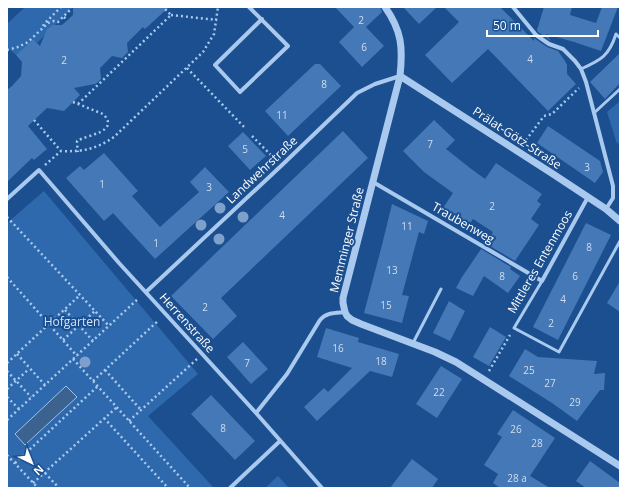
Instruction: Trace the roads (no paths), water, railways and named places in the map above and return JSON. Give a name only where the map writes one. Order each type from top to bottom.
[{"type":"street","points":[[250,7],[288,46],[240,92],[215,65],[262,20]]},
{"type":"street","name":"Memminger Straße","points":[[345,312],[343,298],[400,76],[402,53],[400,39],[396,27],[385,7]]},
{"type":"street","points":[[513,7],[536,35],[549,44],[563,49],[581,69],[586,82],[614,186],[613,198],[606,209]]},
{"type":"street","name":"Prälat-Götz-Straße","points":[[400,76],[588,197],[606,209],[620,222]]},
{"type":"street","name":"Landwehrstraße","points":[[146,292],[357,93],[375,84],[400,76]]},
{"type":"street","name":"Herrenstraße","points":[[7,199],[39,170],[322,488]]},
{"type":"street","name":"Traubenweg","points":[[373,182],[542,281]]},
{"type":"street","name":"Mittleres Entenmoos","points":[[542,281],[588,197]]},
{"type":"street","points":[[256,413],[288,374],[320,320],[329,314],[345,312],[352,320],[413,343],[456,362],[618,464]]},
{"type":"street","points":[[230,488],[280,440]]},
{"type":"lane","points":[[581,69],[597,62],[611,49],[616,34],[620,38]]},
{"type":"lane","points":[[594,113],[620,89]]},
{"type":"lane","name":"Mittleres Entenmoos","points":[[542,281],[514,328],[559,352],[620,241]]},
{"type":"lane","points":[[413,343],[441,289]]},
{"type":"park label","name":"Hofgarten","points":[[72,322]]}]
